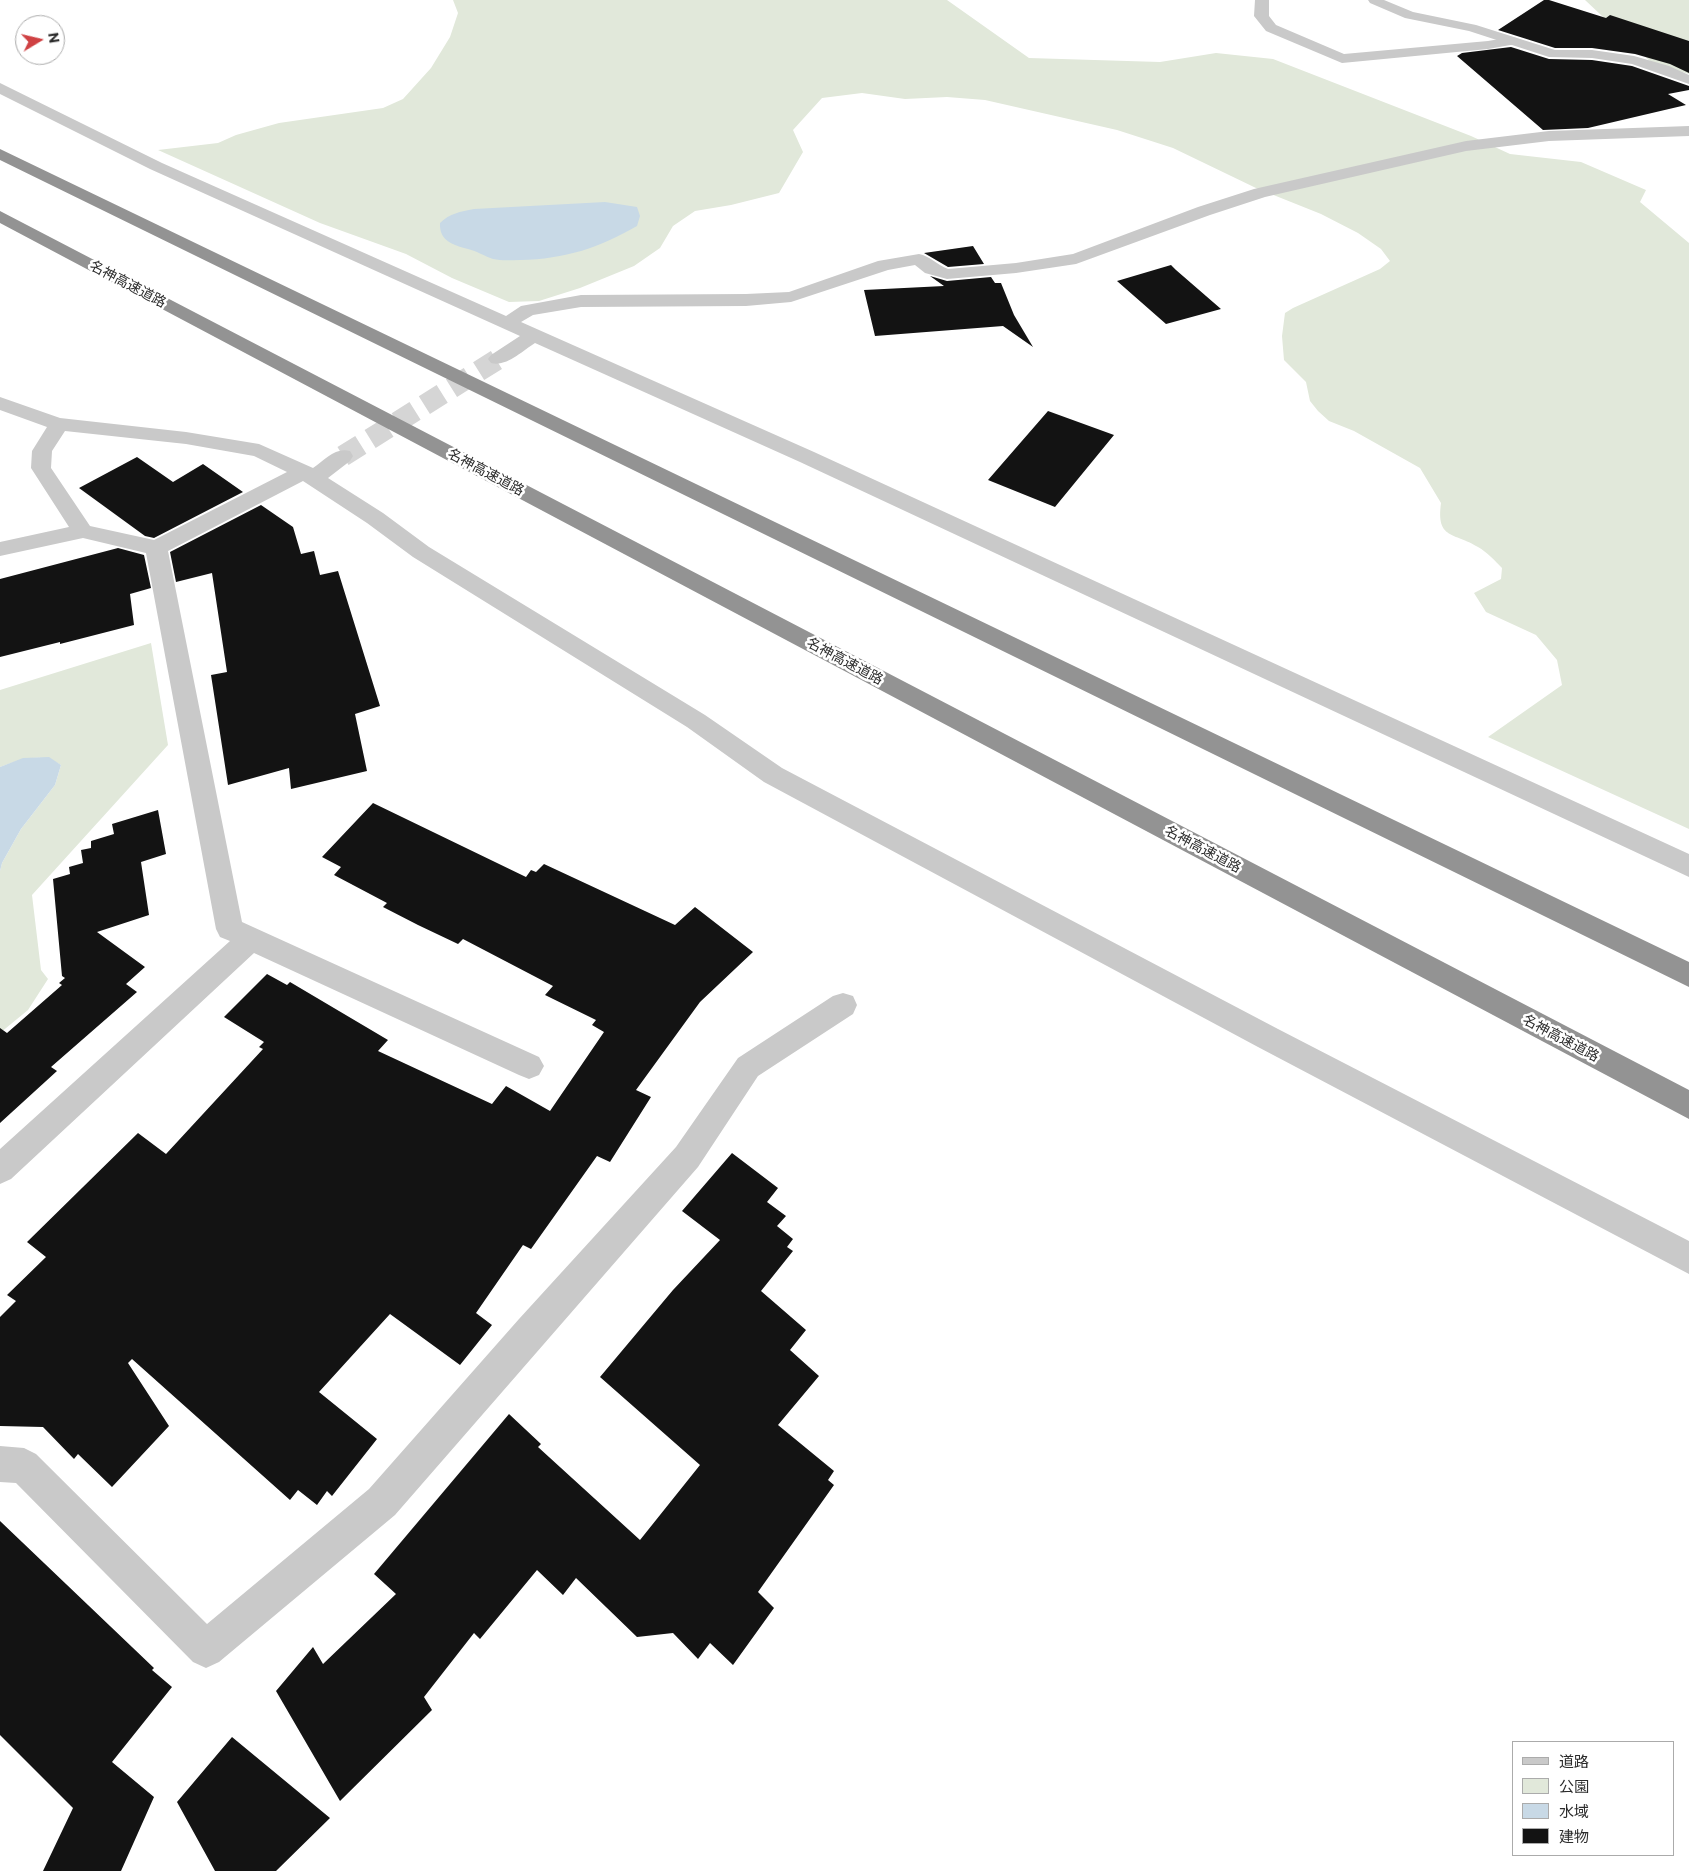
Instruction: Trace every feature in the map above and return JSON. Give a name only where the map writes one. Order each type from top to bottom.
[{"type":"highway","points":[[0,154],[1689,976]]},
{"type":"highway","name":"名神高速道路","points":[[0,216],[1689,1105]]},
{"type":"street","points":[[1262,0],[1260,12],[1262,22],[1271,28],[1342,59],[1488,45],[1511,41]]},
{"type":"street","points":[[0,88],[156,166],[816,461],[1689,866]]},
{"type":"street","points":[[507,323],[528,310],[581,301],[746,300],[792,297],[884,265],[919,259],[932,269],[947,274],[1016,268],[1076,259],[1195,214],[1260,193],[1466,146],[1492,141],[1551,137],[1689,131]]},
{"type":"street","points":[[498,359],[534,335]]},
{"type":"street","points":[[0,403],[59,424],[186,438],[258,450],[309,475],[375,518],[421,552],[696,721],[773,775],[1268,1038],[1515,1165],[1689,1258]]},
{"type":"street","points":[[59,424],[42,451],[40,468],[83,531]]},
{"type":"street","points":[[0,550],[83,531],[156,548],[309,475],[343,456]]},
{"type":"street","points":[[156,548],[230,929],[529,1066]]},
{"type":"street","points":[[0,1169],[252,938]]},
{"type":"street","points":[[0,1464],[24,1466],[206,1649],[382,1502],[531,1331],[687,1157],[748,1067],[843,1005]]},
{"type":"lane","points":[[1374,0],[1414,16],[1472,28],[1554,54],[1592,54],[1634,60],[1664,69],[1689,80]]},
{"type":"green space","points":[[453,0],[947,0],[1029,58],[1160,62],[1216,53],[1273,59],[1471,136],[1510,154],[1581,162],[1646,190],[1640,202],[1689,243],[1689,829],[1488,737],[1562,685],[1557,660],[1536,635],[1486,612],[1474,593],[1501,579],[1502,568],[1481,549],[1444,529],[1440,515],[1441,503],[1420,468],[1354,431],[1329,421],[1310,401],[1306,382],[1284,360],[1282,336],[1285,313],[1380,269],[1390,261],[1381,249],[1358,233],[1321,214],[1256,188],[1173,148],[1117,130],[985,100],[947,97],[905,99],[862,93],[822,98],[793,130],[803,152],[779,193],[731,205],[695,211],[673,226],[660,248],[634,266],[580,288],[539,301],[509,302],[452,278],[406,254],[320,223],[158,150],[218,143],[236,135],[279,123],[383,108],[403,99],[431,68],[450,37],[458,13]]},
{"type":"green space","points":[[1585,0],[1689,0],[1689,74],[1652,63]]},
{"type":"green space","points":[[151,643],[168,745],[32,895],[41,970],[48,979],[28,1010],[0,1033],[0,871],[2,863],[21,829],[55,785],[61,765],[46,759],[31,758],[0,767],[0,690]]},
{"type":"water","points":[[605,202],[637,207],[640,216],[637,226],[595,246],[567,255],[520,260],[493,259],[452,244],[444,238],[440,229],[440,223],[448,217],[474,209]]},
{"type":"water","points":[[49,757],[61,765],[55,785],[21,829],[2,863],[0,871],[0,767],[23,758]]},
{"type":"building","points":[[1544,0],[1606,18],[1610,15],[1689,41],[1689,73],[1670,64],[1635,54],[1592,48],[1555,48],[1498,30]]},
{"type":"building","points":[[1511,47],[1549,59],[1592,60],[1632,66],[1689,86],[1689,90],[1668,94],[1686,105],[1588,128],[1543,130],[1457,56],[1462,53]]},
{"type":"building","points":[[973,246],[984,264],[948,267],[924,253]]},
{"type":"building","points":[[1171,265],[1221,309],[1166,324],[1117,281]]},
{"type":"building","points":[[930,276],[947,281],[991,277],[995,283],[1001,283],[1014,315],[1033,347],[1003,326],[875,336],[864,290],[944,286]]},
{"type":"building","points":[[1048,411],[1114,435],[1055,507],[988,480]]},
{"type":"building","points":[[137,457],[173,482],[203,464],[243,492],[154,538],[145,536],[79,488]]},
{"type":"building","points":[[261,505],[293,527],[301,554],[314,551],[320,575],[338,571],[380,706],[355,714],[367,771],[291,789],[289,768],[228,785],[211,675],[227,672],[212,573],[176,582],[170,552]]},
{"type":"building","points":[[118,548],[144,555],[151,588],[130,594],[134,625],[0,657],[0,579]]},
{"type":"building","points":[[373,803],[526,877],[531,870],[536,872],[544,864],[675,925],[695,907],[753,952],[700,1002],[636,1090],[651,1097],[610,1162],[597,1156],[531,1249],[523,1245],[476,1313],[492,1325],[460,1365],[390,1314],[319,1392],[377,1439],[332,1496],[327,1491],[317,1505],[298,1490],[290,1500],[132,1359],[128,1363],[169,1426],[112,1487],[78,1454],[74,1459],[43,1427],[0,1426],[0,1317],[16,1301],[7,1295],[46,1257],[27,1242],[138,1133],[166,1154],[263,1049],[259,1047],[264,1042],[224,1017],[267,974],[287,985],[290,982],[388,1040],[378,1051],[492,1104],[506,1086],[550,1111],[604,1032],[592,1025],[596,1020],[545,995],[553,986],[463,939],[458,944],[418,925],[383,907],[387,903],[334,875],[341,867],[322,857]]},
{"type":"building","points":[[158,810],[166,854],[141,862],[149,915],[97,932],[145,967],[126,984],[137,992],[51,1067],[57,1071],[0,1123],[0,1028],[7,1033],[62,985],[59,983],[65,978],[62,976],[53,879],[70,874],[69,867],[83,863],[81,850],[91,848],[91,841],[114,834],[112,824]]},
{"type":"building","points":[[732,1153],[778,1188],[767,1202],[786,1216],[777,1226],[793,1239],[787,1247],[793,1251],[761,1291],[806,1330],[790,1350],[819,1376],[778,1425],[834,1471],[828,1480],[834,1485],[758,1592],[774,1608],[733,1665],[710,1643],[698,1659],[673,1633],[637,1637],[576,1578],[563,1595],[537,1570],[480,1639],[474,1633],[424,1697],[432,1710],[340,1801],[276,1691],[313,1647],[323,1664],[396,1594],[374,1574],[509,1414],[541,1444],[538,1447],[640,1540],[700,1465],[600,1377],[673,1290],[720,1240],[682,1211]]},
{"type":"building","points":[[0,1521],[154,1668],[152,1670],[172,1687],[112,1762],[154,1797],[121,1871],[43,1871],[73,1808],[0,1735]]},
{"type":"building","points":[[232,1737],[330,1818],[276,1871],[215,1871],[177,1802]]},
{"type":"tunnel","points":[[343,456],[498,359]]}]
